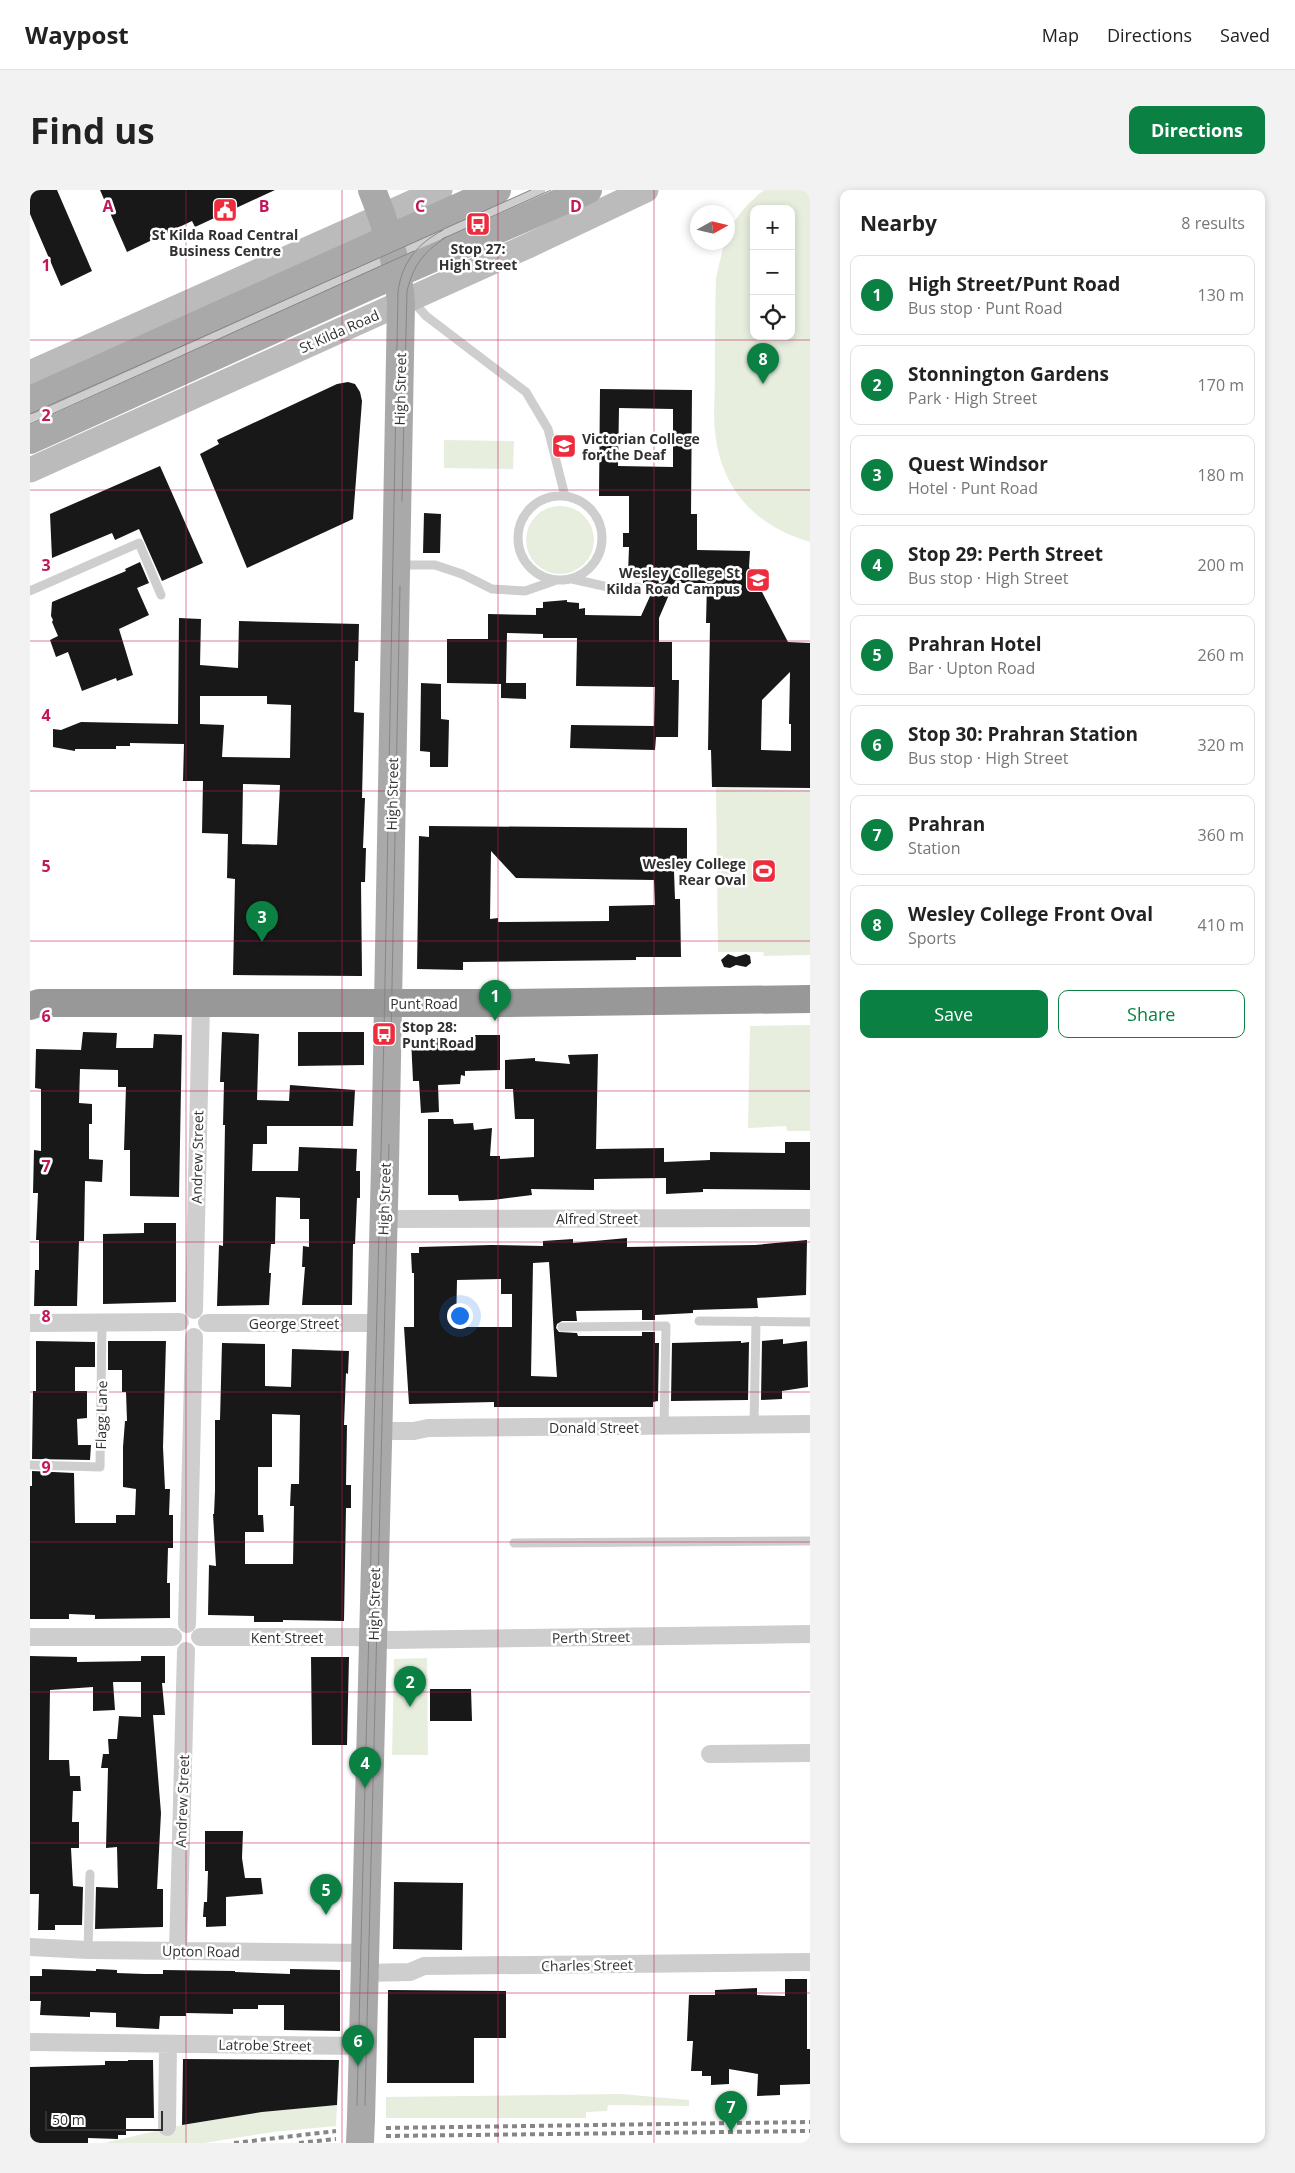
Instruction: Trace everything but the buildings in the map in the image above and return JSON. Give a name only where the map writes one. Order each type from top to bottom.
[{"type":"highway","name":"Punt Road","points":[[33,1003],[388,1004],[810,999]]},
{"type":"main road","name":"High Street","points":[[360,2131],[397,565],[406,301],[392,246],[372,190]]},
{"type":"main road","name":"St Kilda Road","points":[[30,400],[392,246],[440,190]]},
{"type":"main road","name":"St Kilda Road","points":[[30,440],[497,190]]},
{"type":"main road","name":"St Kilda Road","points":[[30,373],[392,246],[588,190]]},
{"type":"main road","name":"St Kilda Road","points":[[30,470],[406,301],[646,190]]},
{"type":"street","name":"Andrew Street","points":[[194,1310],[201,1004]]},
{"type":"street","name":"Alfred Street","points":[[383,1219],[810,1218]]},
{"type":"street","points":[[194,1310],[205,1315],[208,1323],[202,1334],[194,1337],[182,1331],[180,1322],[183,1315],[194,1310]]},
{"type":"street","points":[[30,1323],[180,1322]]},
{"type":"street","name":"George Street","points":[[208,1323],[380,1323]]},
{"type":"street","points":[[187,1624],[194,1337]]},
{"type":"street","name":"Donald Street","points":[[378,1432],[414,1432],[428,1428],[810,1424]]},
{"type":"street","points":[[187,1624],[196,1628],[200,1642],[195,1649],[186,1651],[178,1649],[173,1637],[179,1626],[187,1624]]},
{"type":"street","name":"Perth Street","points":[[373,1639],[810,1634]]},
{"type":"street","points":[[30,1637],[173,1637]]},
{"type":"street","name":"Kent Street","points":[[200,1637],[373,1639]]},
{"type":"street","name":"Andrew Street","points":[[178,1951],[186,1651]]},
{"type":"street","points":[[710,1754],[810,1753]]},
{"type":"street","name":"Upton Road","points":[[33,1949],[178,1951],[365,1963]]},
{"type":"street","name":"Charles Street","points":[[365,1963],[410,1972],[424,1966],[810,1962]]},
{"type":"street","name":"Latrobe Street","points":[[30,2042],[362,2046]]},
{"type":"street","points":[[168,2044],[168,2127]]},
{"type":"lane","points":[[30,419],[392,246],[541,190]]},
{"type":"lane","points":[[406,301],[526,392],[548,429],[565,496]]},
{"type":"lane","points":[[554,580],[541,576],[530,568],[522,556],[518,542],[519,528],[525,516],[534,505],[551,497],[565,496],[579,500],[591,509],[599,521],[602,535],[601,549],[595,563],[585,573],[572,579]]},
{"type":"lane","points":[[30,590],[139,543],[161,595]]},
{"type":"lane","points":[[397,565],[435,565],[462,574],[492,589],[526,591],[554,580],[572,579],[622,590],[638,587]]},
{"type":"lane","points":[[699,1321],[809,1322]]},
{"type":"lane","points":[[754,1424],[756,1321]]},
{"type":"lane","name":"Flagg Lane","points":[[30,1465],[100,1466],[102,1323]]},
{"type":"lane","points":[[562,1327],[666,1326],[664,1426]]},
{"type":"lane","points":[[514,1543],[810,1540]]},
{"type":"lane","points":[[88,1950],[90,1874]]},
{"type":"green space","points":[[764,190],[810,190],[810,542],[773,526],[744,502],[724,470],[718,452],[714,411],[716,278],[722,250],[735,250],[735,220],[746,206]]},
{"type":"green space","points":[[444,440],[514,441],[513,469],[444,468]]},
{"type":"green space","points":[[560,506],[573,509],[584,516],[591,527],[594,540],[591,553],[584,564],[573,571],[560,574],[547,571],[536,564],[529,553],[526,540],[529,527],[536,516],[547,509]]},
{"type":"green space","name":"Wesley College Rear Oval","points":[[716,788],[810,790],[810,955],[764,956],[763,952],[718,952]]},
{"type":"green space","points":[[810,1025],[810,1131],[787,1131],[786,1126],[748,1128],[750,1026]]},
{"type":"green space","points":[[427,1658],[428,1755],[392,1755],[394,1659]]},
{"type":"green space","points":[[621,2094],[689,2100],[689,2106],[608,2105],[607,2111],[586,2112],[586,2118],[386,2118],[386,2097]]},
{"type":"green space","points":[[337,2105],[336,2126],[273,2132],[204,2143],[104,2143],[182,2125],[262,2112]]},
{"type":"tram line","points":[[30,414],[531,190]]},
{"type":"tram line","points":[[442,239],[551,190]]},
{"type":"tram line","points":[[356,2143],[384,1034],[398,292],[403,272],[412,255],[426,241],[443,230]]},
{"type":"tram line","points":[[402,501],[407,291],[420,260],[431,248],[446,237]]},
{"type":"tram line","points":[[30,424],[414,251]]},
{"type":"tram line","points":[[391,1036],[400,586]]},
{"type":"tram line","points":[[364,2143],[389,1144]]},
{"type":"railway","points":[[386,2128],[810,2122]]},
{"type":"railway","points":[[234,2143],[336,2131]]},
{"type":"railway","points":[[386,2136],[810,2131]]},
{"type":"railway","points":[[299,2143],[336,2139]]},
{"type":"place","name":"St Kilda Road Central Business Centre","points":[[225,210]]},
{"type":"place","name":"Stop 27: High Street","points":[[478,224]]},
{"type":"place","name":"Wesley College Front Oval","points":[[763,384]]},
{"type":"place","name":"Victorian College for the Deaf","points":[[564,446]]},
{"type":"place","name":"Wesley College St Kilda Road Campus","points":[[758,580]]},
{"type":"place","name":"Wesley College Rear Oval","points":[[764,871]]},
{"type":"place","name":"Quest Windsor","points":[[262,942]]},
{"type":"place","name":"High Street/Punt Road","points":[[495,1021]]},
{"type":"place","name":"Stop 28: Punt Road","points":[[384,1034]]},
{"type":"place","name":"Stonnington Gardens","points":[[410,1707]]},
{"type":"place","name":"Stop 29: Perth Street","points":[[365,1788]]},
{"type":"place","name":"Prahran Hotel","points":[[326,1915]]},
{"type":"place","name":"Stop 30: Prahran Station","points":[[358,2066]]},
{"type":"place","name":"Prahran","points":[[731,2132]]}]
